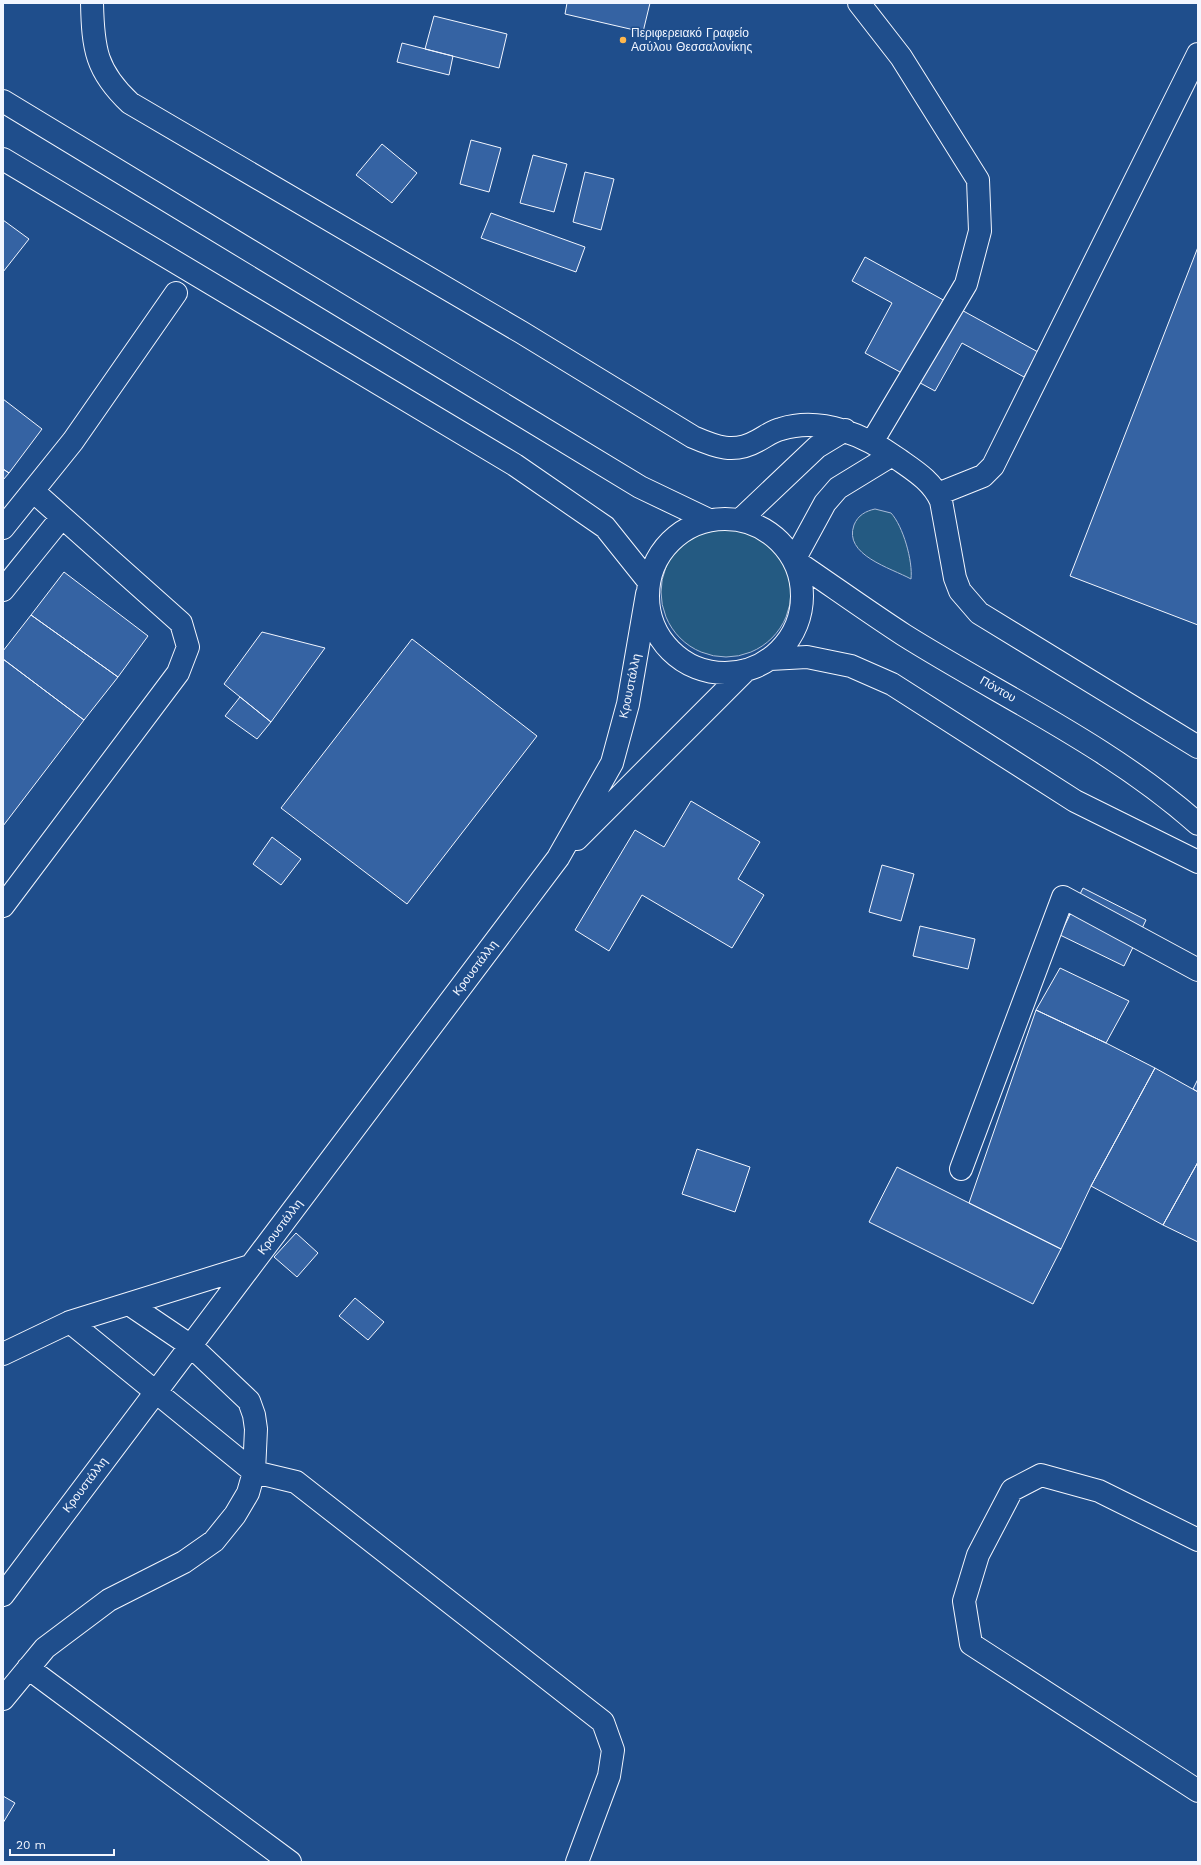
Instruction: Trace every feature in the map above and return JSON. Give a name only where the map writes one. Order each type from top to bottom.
[{"type":"street","points":[[92,3],[93,38],[104,72],[114,88],[130,103],[514,328],[693,437],[724,449],[742,448],[783,428],[807,425],[845,430],[872,442],[892,454],[930,482],[938,494],[941,501],[955,578],[960,592],[979,613],[1198,747]]},
{"type":"street","points":[[859,3],[901,58],[978,180],[980,231],[966,284],[872,442]]},
{"type":"street","points":[[938,494],[983,476],[993,466],[1198,54]]},
{"type":"street","points":[[3,160],[515,465],[604,527],[648,588],[650,616],[658,635],[672,652],[694,667],[720,673],[746,670],[770,659],[786,644],[797,625],[802,603],[801,581],[794,560],[784,546],[771,534],[756,525],[740,520],[709,520],[640,487],[6,101]]},
{"type":"street","points":[[3,528],[73,441],[176,293]]},
{"type":"street","points":[[740,520],[817,447],[845,430]]},
{"type":"street","points":[[794,560],[825,503],[838,488],[892,454]]},
{"type":"street","points":[[3,906],[178,674],[188,647],[181,623],[33,491]]},
{"type":"street","points":[[3,590],[62,517]]},
{"type":"street","name":"Κρουστάλλη","points":[[3,1596],[558,858],[612,763],[628,704],[648,588],[660,554],[681,532],[709,520]]},
{"type":"street","name":"Πόντου","points":[[794,560],[904,635],[1067,730],[1176,805],[1198,824]]},
{"type":"street","points":[[770,659],[807,657],[844,664],[892,684],[1075,800],[1198,862]]},
{"type":"street","name":"Κρουστάλλη","points":[[558,858],[746,670]]},
{"type":"street","points":[[961,1170],[1063,897],[1198,970]]},
{"type":"street","points":[[3,1354],[70,1322],[250,1266]]},
{"type":"street","points":[[3,1699],[44,1648],[109,1600],[184,1562],[214,1541],[235,1515],[248,1493],[254,1472],[256,1429],[254,1414],[249,1401],[191,1346],[129,1304]]},
{"type":"street","points":[[70,1322],[254,1472],[296,1482],[602,1722],[613,1750],[609,1776],[577,1862]]},
{"type":"street","points":[[1198,1540],[1099,1491],[1041,1475],[1012,1490],[978,1555],[964,1601],[971,1644],[1198,1791]]},
{"type":"street","points":[[28,1668],[290,1862]]},
{"type":"shaded area","points":[[875,509],[891,513],[899,526],[909,554],[911,579],[871,559],[855,545],[852,535],[854,525],[863,514]]},
{"type":"shaded area","points":[[732,527],[757,534],[772,546],[784,561],[790,579],[790,605],[784,623],[772,638],[757,650],[739,656],[720,657],[695,650],[680,638],[668,623],[662,605],[661,586],[668,561],[680,546],[695,534],[713,528]]},
{"type":"building","points":[[567,3],[650,3],[643,32],[565,14]]},
{"type":"building","points":[[434,16],[507,34],[499,68],[425,49]]},
{"type":"building","points":[[402,43],[453,56],[449,75],[397,62]]},
{"type":"building","points":[[471,140],[501,148],[489,192],[460,184]]},
{"type":"building","points":[[382,144],[417,173],[392,203],[356,175]]},
{"type":"building","points":[[533,155],[567,164],[554,212],[520,203]]},
{"type":"building","points":[[585,172],[614,179],[601,230],[573,222]]},
{"type":"building","points":[[491,213],[585,247],[576,272],[481,238]]},
{"type":"building","points":[[3,220],[29,239],[3,272]]},
{"type":"building","points":[[1198,247],[1198,625],[1070,576]]},
{"type":"building","points":[[865,257],[1038,352],[1024,377],[962,343],[935,391],[865,353],[892,303],[852,281]]},
{"type":"building","points":[[3,399],[42,429],[9,473],[3,469]]},
{"type":"building","points":[[3,469],[9,473],[3,480]]},
{"type":"building","points":[[64,572],[148,636],[118,677],[31,615]]},
{"type":"building","points":[[31,615],[118,677],[84,720],[3,659],[3,651]]},
{"type":"building","points":[[262,632],[325,648],[271,722],[224,684]]},
{"type":"building","points":[[412,639],[537,736],[407,904],[281,808]]},
{"type":"building","points":[[3,659],[84,720],[3,826]]},
{"type":"building","points":[[240,697],[271,722],[257,739],[225,716]]},
{"type":"building","points":[[691,801],[760,842],[738,879],[764,895],[732,948],[642,895],[609,951],[575,930],[635,830],[664,847]]},
{"type":"building","points":[[272,837],[301,859],[281,885],[253,864]]},
{"type":"building","points":[[882,865],[914,874],[901,921],[869,912]]},
{"type":"building","points":[[1083,888],[1146,920],[1124,966],[1060,935]]},
{"type":"building","points":[[920,926],[975,939],[968,969],[913,956]]},
{"type":"building","points":[[1060,968],[1129,1001],[1106,1043],[1036,1010]]},
{"type":"building","points":[[1036,1010],[1155,1068],[1091,1186],[1061,1249],[969,1203]]},
{"type":"building","points":[[1155,1068],[1198,1092],[1198,1162],[1163,1225],[1091,1186]]},
{"type":"building","points":[[1198,1079],[1198,1092],[1193,1089]]},
{"type":"building","points":[[697,1149],[750,1167],[735,1212],[682,1194]]},
{"type":"building","points":[[1198,1162],[1198,1242],[1163,1225]]},
{"type":"building","points":[[897,1167],[1061,1249],[1033,1304],[869,1222]]},
{"type":"building","points":[[296,1233],[318,1253],[297,1277],[274,1257]]},
{"type":"building","points":[[355,1298],[384,1322],[368,1340],[339,1316]]},
{"type":"building","points":[[3,1796],[15,1803],[3,1823]]},
{"type":"place","name":"Περιφερειακό Γραφείο Ασύλου Θεσσαλονίκης","points":[[623,40]]}]
